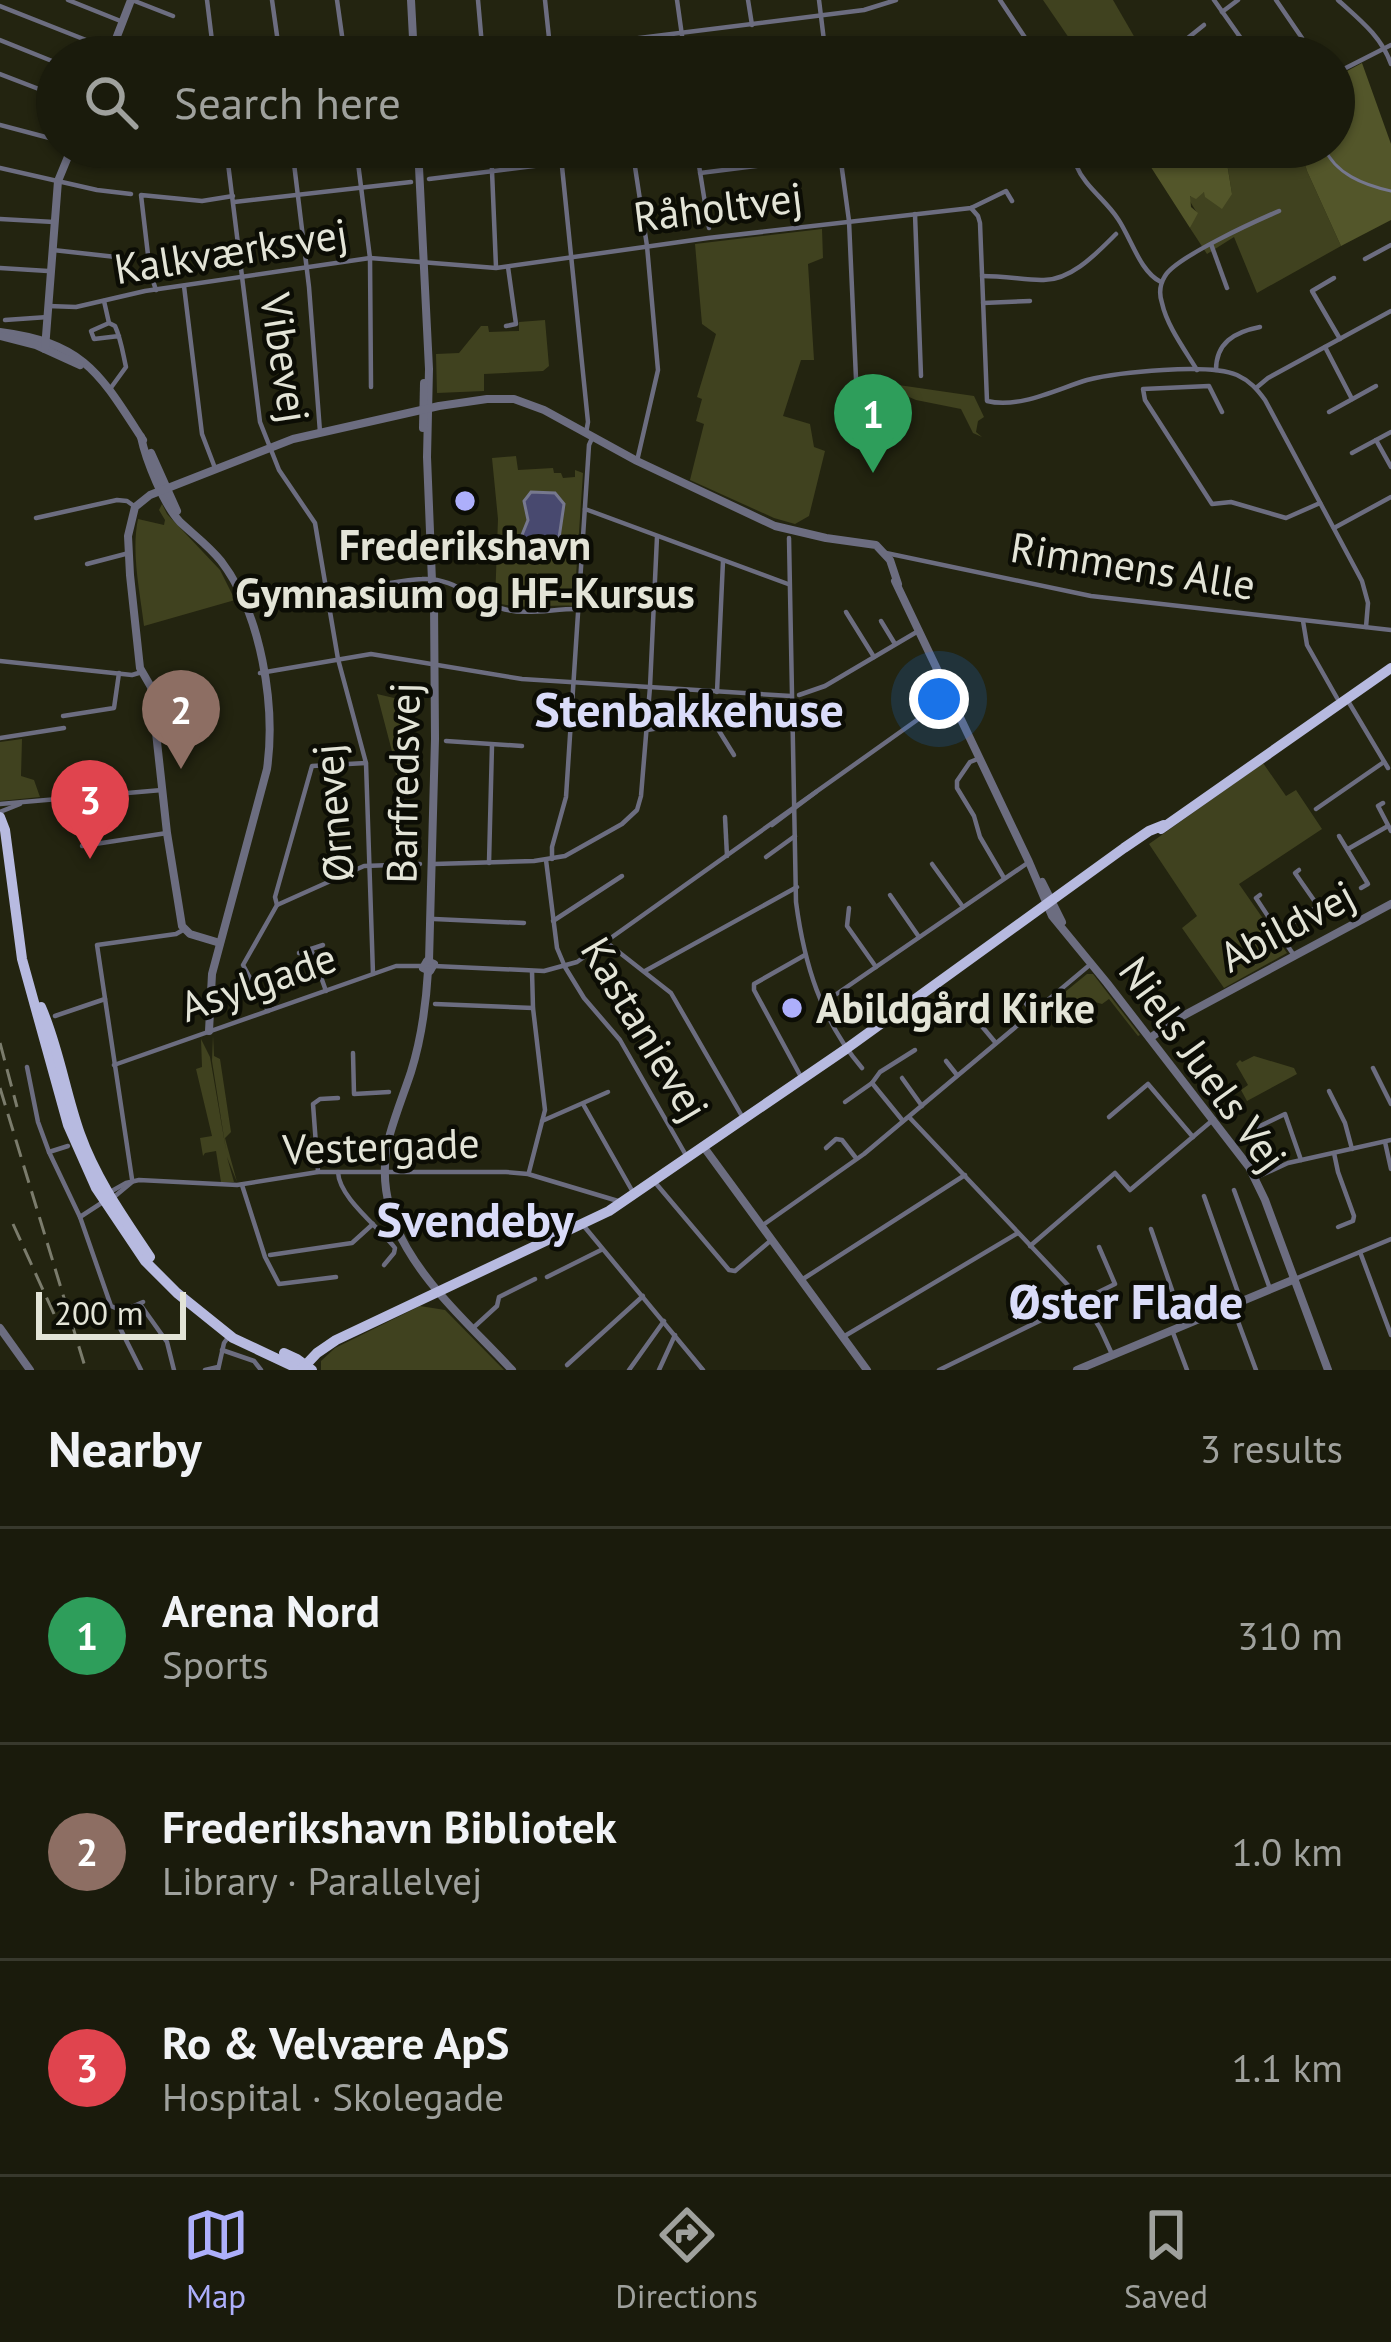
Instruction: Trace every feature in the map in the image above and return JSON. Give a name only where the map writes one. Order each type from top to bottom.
[{"type":"main road","points":[[0,811],[19,944],[68,1125],[108,1197],[169,1285],[230,1334],[282,1352],[305,1369],[336,1340],[609,1211],[1149,831],[1210,793],[1241,765],[1276,747],[1391,665]]},
{"type":"street","points":[[68,0],[123,22]]},
{"type":"street","points":[[207,0],[211,36]]},
{"type":"street","points":[[272,0],[277,36]]},
{"type":"street","points":[[337,0],[342,36]]},
{"type":"street","points":[[411,0],[413,36]]},
{"type":"street","points":[[478,0],[482,36]]},
{"type":"street","points":[[545,0],[548,36]]},
{"type":"street","points":[[677,0],[682,34]]},
{"type":"street","points":[[748,0],[752,25]]},
{"type":"street","points":[[819,0],[823,36]]},
{"type":"street","points":[[667,36],[864,10],[896,0]]},
{"type":"street","points":[[1000,0],[1024,36]]},
{"type":"street","points":[[1214,0],[1239,36]]},
{"type":"street","points":[[1222,12],[1238,0]]},
{"type":"street","points":[[1276,0],[1301,36]]},
{"type":"street","points":[[1338,0],[1388,47],[1391,64]]},
{"type":"street","points":[[117,36],[129,1],[173,16]]},
{"type":"street","points":[[0,6],[69,36]]},
{"type":"street","points":[[1191,36],[1204,26]]},
{"type":"street","points":[[0,40],[36,55]]},
{"type":"street","points":[[1355,64],[1388,47]]},
{"type":"street","points":[[0,74],[36,88]]},
{"type":"street","points":[[0,125],[36,134]]},
{"type":"street","points":[[0,168],[131,194]]},
{"type":"street","points":[[45,345],[58,182],[64,168]]},
{"type":"street","name":"Vibevej","points":[[229,168],[260,422],[269,448]]},
{"type":"street","points":[[295,168],[320,432]]},
{"type":"street","points":[[359,168],[370,258],[371,387]]},
{"type":"street","name":"Barfredsvej","points":[[419,168],[435,664],[426,864],[430,919],[419,1037],[388,1142],[385,1172],[394,1224],[409,1256],[512,1370]]},
{"type":"street","points":[[492,168],[496,268]]},
{"type":"street","points":[[429,179],[526,168]]},
{"type":"street","name":"Kastanievej","points":[[561,168],[590,435],[566,797],[549,859],[553,921],[565,967],[620,1040],[687,1157]]},
{"type":"street","points":[[635,168],[658,370],[637,460]]},
{"type":"street","points":[[699,168],[709,228]]},
{"type":"street","points":[[700,173],[741,168]]},
{"type":"street","points":[[842,168],[858,404],[867,416],[893,421]]},
{"type":"street","points":[[1077,168],[1083,181],[1117,217],[1153,278],[1162,282]]},
{"type":"street","points":[[156,290],[141,195],[202,201],[411,182]]},
{"type":"street","name":"Råholtvej","points":[[423,261],[508,267],[971,208],[1006,191],[1012,201]]},
{"type":"street","points":[[971,208],[980,223],[989,403],[1022,400],[1126,373],[1216,370],[1236,375],[1256,388],[1364,585],[1366,628]]},
{"type":"street","points":[[1197,370],[1164,311],[1162,282],[1171,268],[1280,211]]},
{"type":"street","points":[[915,214],[921,376]]},
{"type":"street","points":[[0,219],[55,222]]},
{"type":"street","points":[[982,276],[1057,278],[1075,270],[1116,234]]},
{"type":"street","points":[[1211,244],[1227,288]]},
{"type":"street","points":[[1365,260],[1389,247],[1391,257]]},
{"type":"street","points":[[53,250],[116,257]]},
{"type":"street","name":"Kalkværksvej","points":[[48,306],[67,308],[370,258],[423,261]]},
{"type":"street","points":[[506,326],[516,324],[508,267]]},
{"type":"street","points":[[0,268],[51,271]]},
{"type":"street","points":[[1334,278],[1312,291],[1340,339]]},
{"type":"street","points":[[184,286],[202,434],[215,468]]},
{"type":"street","points":[[104,301],[110,323]]},
{"type":"street","points":[[983,303],[1030,301]]},
{"type":"street","points":[[1256,388],[1391,311]]},
{"type":"street","points":[[5,320],[48,317]]},
{"type":"street","points":[[110,388],[126,367],[119,336],[116,326],[110,323],[91,331],[100,340],[119,336]]},
{"type":"street","points":[[1216,370],[1220,347],[1260,327]]},
{"type":"street","points":[[0,334],[36,337],[45,345],[68,350],[110,388],[158,466],[175,508],[229,573],[252,628],[266,695],[267,769],[220,943],[210,989],[208,1031]]},
{"type":"street","points":[[1325,347],[1352,399]]},
{"type":"street","points":[[1222,412],[1209,386],[1143,389],[1145,400],[1212,504],[1231,502],[1286,518],[1320,503]]},
{"type":"street","points":[[1329,412],[1376,386]]},
{"type":"street","points":[[183,930],[128,553],[135,507],[150,495],[320,432],[425,409],[514,399],[775,526],[871,546],[884,555]]},
{"type":"street","points":[[1352,453],[1391,432]]},
{"type":"street","points":[[1376,440],[1391,467]]},
{"type":"street","name":"Ørnevej","points":[[269,448],[315,523],[338,658],[366,763],[373,974]]},
{"type":"street","points":[[1334,528],[1391,497]]},
{"type":"street","points":[[36,518],[117,500],[135,507]]},
{"type":"street","points":[[585,509],[788,584]]},
{"type":"street","points":[[268,1011],[243,965],[277,905],[364,866],[565,856],[588,846],[637,810],[650,687],[657,537]]},
{"type":"street","points":[[789,538],[800,930],[822,1004],[862,1068]]},
{"type":"street","points":[[87,564],[128,553]]},
{"type":"street","name":"Rimmens Alle","points":[[884,555],[1091,596],[1391,630]]},
{"type":"street","name":"Niels Juels Vej","points":[[884,555],[1052,916],[1214,1119],[1255,1178],[1328,1370]]},
{"type":"street","points":[[717,692],[723,561]]},
{"type":"street","points":[[328,596],[426,578],[449,582],[517,613],[577,609]]},
{"type":"street","points":[[846,612],[874,657]]},
{"type":"street","points":[[881,621],[895,644]]},
{"type":"street","points":[[1303,621],[1307,645],[1386,765],[1316,809]]},
{"type":"street","points":[[262,673],[371,654],[522,679],[795,696],[825,686],[920,630]]},
{"type":"street","points":[[0,661],[142,672]]},
{"type":"street","points":[[63,716],[114,708],[118,673]]},
{"type":"street","points":[[565,967],[606,943],[951,696]]},
{"type":"street","points":[[646,730],[709,720],[734,755]]},
{"type":"street","points":[[0,738],[64,728]]},
{"type":"street","points":[[446,742],[522,746]]},
{"type":"street","points":[[489,863],[492,745]]},
{"type":"street","points":[[980,758],[970,762],[957,788],[1004,878]]},
{"type":"street","points":[[277,905],[275,897],[312,766],[366,763]]},
{"type":"street","points":[[0,811],[14,802],[162,790]]},
{"type":"street","points":[[1348,850],[1390,828],[1378,806],[1383,803]]},
{"type":"street","points":[[725,817],[727,856]]},
{"type":"street","points":[[82,845],[167,833]]},
{"type":"street","points":[[766,857],[796,836]]},
{"type":"street","points":[[1340,836],[1368,884],[1361,888]]},
{"type":"street","points":[[822,1004],[1029,862]]},
{"type":"street","points":[[932,864],[962,907]]},
{"type":"street","points":[[1279,932],[1318,906],[1295,873],[1299,870]]},
{"type":"street","points":[[553,921],[622,876]]},
{"type":"street","points":[[645,971],[796,887]]},
{"type":"street","points":[[890,895],[919,937]]},
{"type":"street","points":[[1260,896],[1256,898],[1294,956]]},
{"type":"street","name":"Abildvej","points":[[1150,1038],[1178,1018],[1391,904]]},
{"type":"street","points":[[849,908],[848,926],[876,967]]},
{"type":"street","points":[[430,919],[524,923]]},
{"type":"street","points":[[183,930],[220,943]]},
{"type":"street","points":[[80,1217],[132,1182],[97,946],[183,930]]},
{"type":"street","points":[[606,943],[663,984],[678,1003],[743,1118]]},
{"type":"street","points":[[299,953],[323,945]]},
{"type":"street","points":[[311,949],[326,991]]},
{"type":"street","points":[[801,1077],[754,984],[805,955]]},
{"type":"street","points":[[762,1226],[857,1159],[1091,963]]},
{"type":"street","name":"Asylgade","points":[[114,1065],[405,964],[532,971],[565,967]]},
{"type":"street","points":[[528,1174],[544,1110],[532,971]]},
{"type":"street","points":[[1018,994],[1033,1012]]},
{"type":"street","points":[[55,1016],[105,1000]]},
{"type":"street","points":[[435,1004],[533,1008]]},
{"type":"street","points":[[980,1024],[996,1043]]},
{"type":"street","points":[[845,1102],[915,1050]]},
{"type":"street","points":[[353,1053],[354,1094],[389,1092]]},
{"type":"street","points":[[946,1061],[958,1076]]},
{"type":"street","points":[[27,1067],[38,1122],[80,1217],[110,1306],[122,1311],[142,1303],[166,1342],[174,1370]]},
{"type":"street","points":[[1373,1068],[1391,1104]]},
{"type":"street","points":[[902,1078],[922,1106]]},
{"type":"street","points":[[872,1083],[1081,1299],[1112,1355]]},
{"type":"street","points":[[1109,1117],[1148,1084],[1192,1138]]},
{"type":"street","points":[[1329,1091],[1346,1123],[1352,1149]]},
{"type":"street","points":[[542,1121],[608,1092]]},
{"type":"street","points":[[318,1172],[313,1104],[338,1098]]},
{"type":"street","points":[[583,1104],[634,1194]]},
{"type":"street","points":[[1258,1127],[1285,1114],[1301,1160]]},
{"type":"street","points":[[1030,1246],[1115,1173],[1130,1190],[1214,1119]]},
{"type":"street","points":[[826,1148],[842,1140],[857,1159]]},
{"type":"street","points":[[1255,1178],[1301,1160],[1388,1141],[1391,1169]]},
{"type":"street","points":[[49,1153],[68,1146]]},
{"type":"street","points":[[703,1146],[867,1370]]},
{"type":"street","points":[[1334,1153],[1354,1216],[1338,1227]]},
{"type":"street","name":"Vestergade","points":[[132,1182],[242,1185],[318,1172],[506,1172],[528,1174],[621,1203]]},
{"type":"street","points":[[338,1172],[340,1186],[395,1252],[384,1265]]},
{"type":"street","points":[[801,1280],[965,1175]]},
{"type":"street","points":[[653,1180],[729,1270],[735,1271],[772,1240]]},
{"type":"street","points":[[242,1185],[279,1284],[335,1277]]},
{"type":"street","points":[[1234,1190],[1270,1289]]},
{"type":"street","points":[[601,1195],[609,1211]]},
{"type":"street","points":[[1204,1196],[1256,1370]]},
{"type":"street","points":[[270,1256],[352,1243],[377,1226],[394,1224]]},
{"type":"street","points":[[583,1225],[703,1370]]},
{"type":"street","points":[[1151,1229],[1184,1325]]},
{"type":"street","points":[[843,1337],[1018,1233]]},
{"type":"street","points":[[1080,1369],[1391,1239]]},
{"type":"street","points":[[939,1370],[1115,1284],[1099,1247]]},
{"type":"street","points":[[547,1277],[603,1249]]},
{"type":"street","points":[[1360,1252],[1391,1335]]},
{"type":"street","points":[[473,1328],[497,1306],[499,1297],[535,1279]]},
{"type":"street","points":[[567,1365],[643,1297]]},
{"type":"street","points":[[629,1370],[664,1321]]},
{"type":"street","points":[[118,1324],[141,1370]]},
{"type":"street","points":[[0,1328],[30,1370]]},
{"type":"street","points":[[1172,1330],[1187,1370]]},
{"type":"street","points":[[205,1370],[218,1369],[230,1334]]},
{"type":"street","points":[[659,1370],[675,1335]]},
{"type":"street","points":[[222,1350],[254,1361],[261,1370]]},
{"type":"green space","points":[[1043,0],[1113,0],[1134,36],[1068,36]]},
{"type":"green space","points":[[1362,63],[1391,144],[1391,220],[1341,246],[1306,168],[1355,168],[1355,67]]},
{"type":"green space","points":[[1151,168],[1228,168],[1232,194],[1222,209],[1204,192],[1196,199],[1190,196],[1191,207],[1198,213],[1190,228]]},
{"type":"green space","points":[[1228,168],[1306,168],[1341,246],[1257,293],[1234,237],[1207,254],[1190,228],[1197,213],[1188,198],[1204,192],[1232,194]]},
{"type":"green space","points":[[822,229],[823,258],[808,264],[814,360],[801,360],[783,416],[810,424],[814,447],[825,451],[809,516],[795,524],[690,480],[704,424],[696,421],[702,399],[697,397],[716,334],[702,324],[695,244]]},
{"type":"green space","points":[[545,320],[549,366],[543,371],[484,374],[484,391],[437,393],[436,354],[459,353],[481,326],[488,326],[489,332],[519,331],[519,322]]},
{"type":"green space","points":[[871,381],[974,396],[984,417],[976,432],[982,437],[973,433],[961,409],[895,391],[883,401],[882,412],[872,409]]},
{"type":"green space","points":[[516,456],[518,470],[553,468],[563,478],[575,477],[575,470],[583,473],[574,606],[495,602],[498,519],[492,458]]},
{"type":"green space","points":[[162,504],[220,570],[235,600],[144,626],[136,532],[138,519],[164,525]]},
{"type":"green space","points":[[377,694],[407,701],[403,803],[399,802],[394,759]]},
{"type":"green space","points":[[22,739],[21,776],[34,780],[40,797],[0,801],[0,742]]},
{"type":"green space","points":[[1263,763],[1286,796],[1296,790],[1322,829],[1239,884],[1287,953],[1224,988],[1182,928],[1197,916],[1149,844]]},
{"type":"green space","points":[[1093,974],[1140,1035],[1109,999],[1102,1004],[1081,998],[1059,1019],[1044,1020],[1038,1014]]},
{"type":"green space","points":[[213,1035],[231,1132],[225,1138],[237,1182],[227,1157],[234,1182],[221,1182],[216,1151],[203,1156],[200,1138],[212,1136],[196,1069],[202,1067],[201,1039],[210,1057],[226,1150],[212,1061]]},
{"type":"green space","points":[[1254,1056],[1294,1068],[1297,1074],[1247,1101],[1241,1090],[1248,1085],[1236,1064]]},
{"type":"green space","points":[[420,1306],[445,1310],[504,1370],[321,1370],[321,1361],[335,1348]]},
{"type":"water","points":[[531,492],[555,493],[564,504],[559,538],[545,549],[526,548],[520,540],[528,520],[524,501]]},
{"type":"waterway","points":[[1340,168],[1351,177],[1391,191]]},
{"type":"railway","points":[[0,1043],[17,1107]]},
{"type":"railway","points":[[0,1088],[86,1370]]},
{"type":"railway","points":[[13,1224],[54,1314]]},
{"type":"place","name":"Arena Nord","points":[[873,473]]},
{"type":"place","name":"Frederikshavn Gymnasium og HF-Kursus","points":[[465,501]]},
{"type":"place","name":"Frederikshavn Bibliotek","points":[[181,769]]},
{"type":"place","name":"Ro & Velvære ApS","points":[[90,859]]},
{"type":"place","name":"Abildgård Kirke","points":[[792,1008]]},
{"type":"district","name":"Stenbakkehuse","points":[[689,710]]},
{"type":"district","name":"Svendeby","points":[[475,1220]]},
{"type":"district","name":"Øster Flade","points":[[1126,1302]]}]
